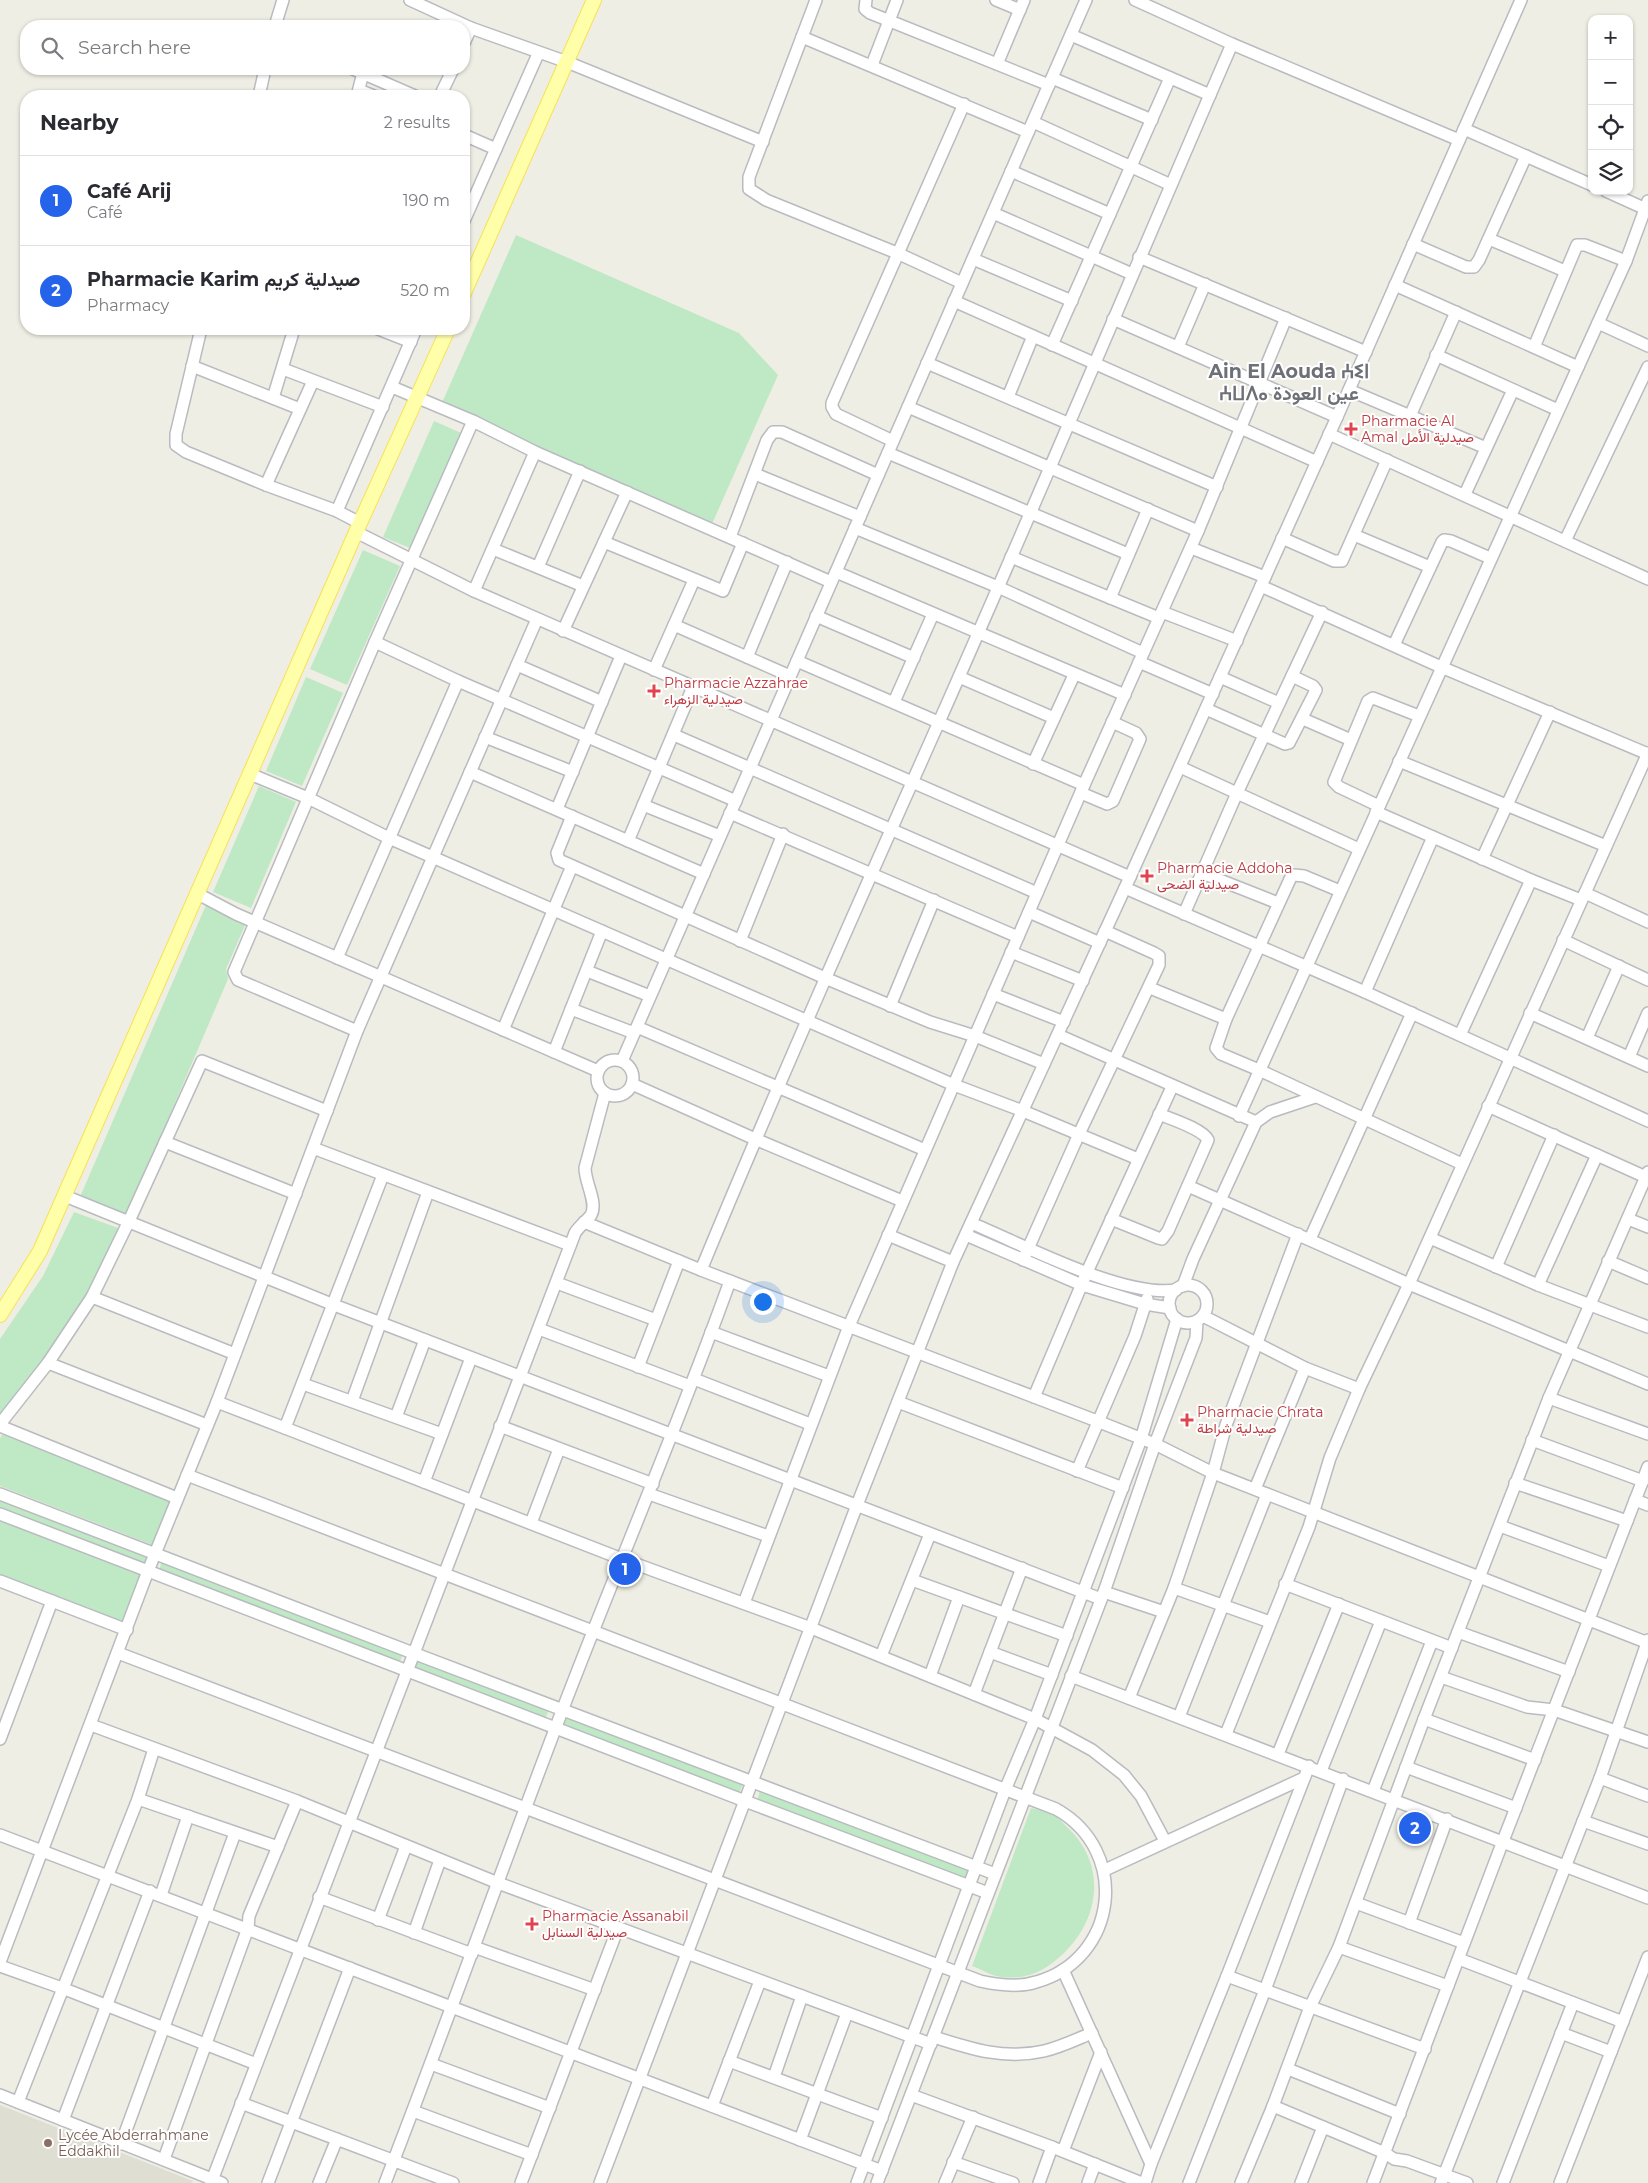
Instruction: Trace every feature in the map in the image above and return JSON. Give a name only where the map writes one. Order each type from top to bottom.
[{"type":"main road","points":[[470,280],[594,0]]},
{"type":"main road","points":[[0,1315],[40,1251],[65,1196],[358,528],[445,335]]},
{"type":"street","points":[[278,20],[283,0]]},
{"type":"street","points":[[410,0],[454,20]]},
{"type":"street","points":[[816,0],[748,184],[753,193],[962,282]]},
{"type":"street","points":[[866,0],[864,6],[867,11],[997,64],[1152,120]]},
{"type":"street","points":[[872,65],[897,0]]},
{"type":"street","points":[[996,0],[1022,5],[997,64]]},
{"type":"street","points":[[622,1061],[1086,0]]},
{"type":"street","points":[[1136,0],[1232,44],[1459,140]]},
{"type":"street","points":[[600,2183],[857,1505],[953,1262],[1128,883],[1237,641],[1521,0]]},
{"type":"street","points":[[471,28],[538,54],[567,62],[763,142]]},
{"type":"street","points":[[1071,34],[1210,95]]},
{"type":"street","points":[[802,37],[964,104],[1031,127],[1171,185]]},
{"type":"street","points":[[701,1270],[754,1139],[1070,424],[1139,257],[1232,44]]},
{"type":"street","points":[[470,208],[538,54]]},
{"type":"street","points":[[260,90],[264,75]]},
{"type":"street","points":[[358,75],[358,90]]},
{"type":"street","points":[[367,75],[401,90]]},
{"type":"street","points":[[443,90],[449,75]]},
{"type":"street","points":[[1052,345],[1170,78]]},
{"type":"street","points":[[893,441],[836,414],[832,403],[964,104]]},
{"type":"street","points":[[1464,128],[1588,183]]},
{"type":"street","points":[[470,138],[496,149]]},
{"type":"street","points":[[1413,244],[1470,268],[1477,264],[1526,156]]},
{"type":"street","points":[[1011,171],[1110,214]]},
{"type":"street","points":[[1239,1116],[1626,261],[1647,206],[1617,195]]},
{"type":"street","points":[[993,214],[1092,255],[1132,274]]},
{"type":"street","points":[[1489,239],[1564,271]]},
{"type":"street","points":[[1534,347],[1574,248],[1581,244],[1626,261]]},
{"type":"street","points":[[1139,257],[1366,352]]},
{"type":"street","points":[[973,259],[1072,301]]},
{"type":"street","points":[[1178,347],[1205,284]]},
{"type":"street","points":[[1395,285],[1578,366]]},
{"type":"street","points":[[954,301],[1094,365],[1317,462]]},
{"type":"street","points":[[1410,416],[1456,312]]},
{"type":"street","points":[[744,1603],[848,1326],[1082,789],[1191,548],[1261,383],[1286,318]]},
{"type":"street","points":[[1113,319],[1337,417]]},
{"type":"street","points":[[1598,323],[1648,346]]},
{"type":"street","points":[[200,335],[176,434],[176,444],[186,452],[266,485],[337,511],[358,528],[411,559],[474,591],[1058,846],[1184,914],[1260,945],[1648,1121]]},
{"type":"street","points":[[273,398],[292,335]]},
{"type":"street","points":[[393,335],[411,342]]},
{"type":"street","points":[[337,511],[414,335]]},
{"type":"street","points":[[1008,397],[1033,336]]},
{"type":"street","points":[[1436,355],[1558,410]]},
{"type":"street","points":[[927,363],[1217,487]]},
{"type":"street","points":[[192,366],[300,409]]},
{"type":"street","points":[[1565,541],[1648,366]]},
{"type":"street","points":[[283,369],[383,407]]},
{"type":"street","points":[[266,485],[313,381]]},
{"type":"street","points":[[392,387],[473,422],[535,452],[787,562],[934,614],[1124,695]]},
{"type":"street","points":[[1349,390],[1486,448]]},
{"type":"street","points":[[1465,494],[1514,390]]},
{"type":"street","points":[[908,408],[1198,530]]},
{"type":"street","points":[[357,1031],[236,977],[235,968],[411,559],[473,422]]},
{"type":"street","points":[[730,537],[770,435],[778,431],[878,474]]},
{"type":"street","points":[[1329,434],[1648,578]]},
{"type":"street","points":[[474,591],[535,452]]},
{"type":"street","points":[[888,452],[1128,554]]},
{"type":"street","points":[[1282,538],[1338,562],[1344,558],[1387,460]]},
{"type":"street","points":[[538,567],[580,471]]},
{"type":"street","points":[[755,474],[998,587],[1213,694]]},
{"type":"street","points":[[563,631],[627,492]]},
{"type":"street","points":[[1110,598],[1148,509]]},
{"type":"street","points":[[1354,535],[1430,567]]},
{"type":"street","points":[[1394,645],[1444,540],[1451,541],[1490,558]]},
{"type":"street","points":[[604,542],[723,592],[743,543]]},
{"type":"street","points":[[1191,548],[1441,667],[1648,753],[1509,1058],[1430,1238],[1359,1389],[1330,1458],[1314,1511],[1226,1734]]},
{"type":"street","points":[[493,549],[583,586]]},
{"type":"street","points":[[1011,557],[1110,598],[1237,641]]},
{"type":"street","points":[[747,657],[787,562]]},
{"type":"street","points":[[654,670],[694,580]]},
{"type":"street","points":[[1184,914],[1263,735],[1322,612]]},
{"type":"street","points":[[894,702],[934,614]]},
{"type":"street","points":[[816,616],[914,658]]},
{"type":"street","points":[[0,1962],[148,1571],[217,1402],[357,1031],[537,619]]},
{"type":"street","points":[[674,625],[790,676]]},
{"type":"street","points":[[375,642],[501,700],[736,801]]},
{"type":"street","points":[[557,809],[621,656]]},
{"type":"street","points":[[797,661],[1033,764],[1107,804],[1110,804],[1117,792],[1140,739],[1136,733],[1112,722]]},
{"type":"street","points":[[517,665],[602,702]]},
{"type":"street","points":[[1033,764],[1074,675]]},
{"type":"street","points":[[1206,709],[1263,735],[1285,744],[1289,743],[1303,719],[1316,688],[1292,676]]},
{"type":"street","points":[[959,677],[1054,718]]},
{"type":"street","points":[[1220,677],[1279,703]]},
{"type":"street","points":[[337,958],[458,681]]},
{"type":"street","points":[[628,841],[693,687]]},
{"type":"street","points":[[1419,716],[1373,698],[1368,702],[1334,782],[1339,787],[1377,809],[1482,859],[1531,880],[1583,896],[1648,922]]},
{"type":"street","points":[[1482,859],[1550,712]]},
{"type":"street","points":[[1303,719],[1351,740]]},
{"type":"street","points":[[674,735],[1037,893]]},
{"type":"street","points":[[485,737],[573,772]]},
{"type":"street","points":[[1399,761],[1606,846]]},
{"type":"street","points":[[1180,767],[1359,849]]},
{"type":"street","points":[[470,772],[704,874]]},
{"type":"street","points":[[250,774],[308,798],[389,838],[954,1085],[1023,1110],[1138,1159]]},
{"type":"street","points":[[643,805],[720,836]]},
{"type":"street","points":[[730,813],[783,834],[1018,937]]},
{"type":"street","points":[[572,816],[556,856],[559,860],[890,1006],[941,1026],[975,1036],[1044,1064]]},
{"type":"street","points":[[740,941],[783,834]]},
{"type":"street","points":[[1365,992],[1433,837]]},
{"type":"street","points":[[503,1030],[572,866]]},
{"type":"street","points":[[1202,873],[1278,903]]},
{"type":"street","points":[[1340,891],[1304,876],[1294,874],[1288,881],[1226,1019],[1216,1044],[1217,1051],[1363,1120],[1462,1164]]},
{"type":"street","points":[[1460,1035],[1531,880]]},
{"type":"street","points":[[198,894],[255,922],[598,1071]]},
{"type":"street","points":[[890,1006],[934,900]]},
{"type":"street","points":[[1029,912],[1100,943]]},
{"type":"street","points":[[554,1052],[602,931]]},
{"type":"street","points":[[1023,1260],[1079,1134],[1160,965],[1158,956],[1105,932]]},
{"type":"street","points":[[1563,940],[1648,980]]},
{"type":"street","points":[[1011,952],[1082,981]]},
{"type":"street","points":[[1587,1038],[1620,966]]},
{"type":"street","points":[[587,971],[650,996]]},
{"type":"street","points":[[1150,988],[1226,1019]]},
{"type":"street","points":[[993,994],[1064,1022]]},
{"type":"street","points":[[571,1009],[635,1030],[777,1087],[925,1150]]},
{"type":"street","points":[[1310,1239],[1412,1013]]},
{"type":"street","points":[[1530,1013],[1648,1066]]},
{"type":"street","points":[[1629,1057],[1648,1013]]},
{"type":"street","points":[[1058,1035],[1172,1087],[1256,1122]]},
{"type":"street","points":[[178,1498],[0,1425],[48,1363],[92,1297],[129,1221],[202,1060],[327,1111]]},
{"type":"street","points":[[610,1060],[622,1061],[632,1073],[632,1084],[629,1089],[620,1095],[605,1093],[598,1083],[598,1071],[601,1066],[610,1060]]},
{"type":"street","points":[[632,1084],[754,1139],[902,1202]]},
{"type":"street","points":[[1034,1397],[1087,1272],[1172,1087]]},
{"type":"street","points":[[0,2095],[121,2144],[164,2159],[215,2182],[241,2102],[299,1948],[349,1823],[570,1245],[575,1233],[591,1215],[594,1205],[586,1181],[586,1168],[605,1093]]},
{"type":"street","points":[[1315,1097],[1270,1112],[1256,1122],[1180,1288],[1172,1295],[1170,1308],[1177,1319],[1183,1322],[1200,1318],[1305,1368],[1359,1389]]},
{"type":"street","points":[[1241,2183],[1288,2069],[1310,2007],[1339,1947],[1424,1719],[1532,1440],[1568,1352],[1647,1176],[1597,1156],[1488,1106]]},
{"type":"street","points":[[1111,1219],[1154,1237],[1162,1239],[1166,1236],[1207,1145],[1206,1136],[1159,1114]]},
{"type":"street","points":[[1496,1267],[1554,1135]]},
{"type":"street","points":[[165,1142],[296,1194]]},
{"type":"street","points":[[313,1148],[570,1245]]},
{"type":"street","points":[[1538,1285],[1597,1156]]},
{"type":"street","points":[[285,1428],[383,1175]]},
{"type":"street","points":[[1188,1186],[1409,1284],[1648,1384]]},
{"type":"street","points":[[352,1401],[428,1192]]},
{"type":"street","points":[[65,1196],[264,1278],[930,1534],[1084,1592],[1103,1595],[1164,1612]]},
{"type":"street","points":[[1628,1219],[1648,1227]]},
{"type":"street","points":[[584,1222],[701,1270],[918,1351],[1155,1444],[1213,1473],[1648,1642],[1600,1778],[1443,2179]]},
{"type":"street","points":[[877,2183],[1103,1595],[1155,1444],[1196,1338],[1200,1318],[1207,1307],[1206,1297],[1200,1290],[1192,1286],[1149,1290],[1136,1288],[1087,1272],[971,1223]]},
{"type":"street","points":[[1129,1698],[1174,1588],[1213,1473],[1226,1425],[1298,1234]]},
{"type":"street","points":[[888,1235],[953,1262]]},
{"type":"street","points":[[966,1235],[1082,1285],[1145,1304],[1170,1308]]},
{"type":"street","points":[[1430,1238],[1538,1285],[1648,1327]]},
{"type":"street","points":[[638,1367],[679,1261]]},
{"type":"street","points":[[1608,1261],[1648,1278]]},
{"type":"street","points":[[385,2183],[562,1710],[651,1489],[730,1281]]},
{"type":"street","points":[[556,1283],[656,1320]]},
{"type":"street","points":[[1077,1471],[1096,1421],[1135,1336],[1149,1290]]},
{"type":"street","points":[[92,1297],[234,1354]]},
{"type":"street","points":[[857,2183],[940,1967],[969,1885],[1123,1488],[1141,1439],[1177,1319]]},
{"type":"street","points":[[539,1329],[638,1367],[692,1382],[810,1424]]},
{"type":"street","points":[[711,1332],[829,1376]]},
{"type":"street","points":[[396,1417],[425,1340]]},
{"type":"street","points":[[424,1482],[471,1358]]},
{"type":"street","points":[[48,1363],[207,1425]]},
{"type":"street","points":[[1255,1489],[1305,1368]]},
{"type":"street","points":[[303,1384],[442,1434]]},
{"type":"street","points":[[1549,1398],[1648,1434]]},
{"type":"street","points":[[217,1402],[622,1558],[810,1628],[1035,1719],[1098,1753],[1124,1775],[1141,1796],[1165,1841]]},
{"type":"street","points":[[898,1402],[1123,1488]]},
{"type":"street","points":[[500,1426],[768,1536]]},
{"type":"street","points":[[1532,1440],[1642,1481]]},
{"type":"street","points":[[531,1523],[559,1449]]},
{"type":"street","points":[[1373,2183],[1648,1468]]},
{"type":"street","points":[[118,1653],[980,1981],[1008,1986],[1036,1982],[1064,1970],[1084,1951],[1098,1928],[1106,1900],[1104,1870],[1094,1845],[1077,1824],[1056,1809],[187,1475]]},
{"type":"street","points":[[1516,1483],[1627,1521]]},
{"type":"street","points":[[0,1494],[752,1783],[995,1874]]},
{"type":"street","points":[[1179,1717],[1267,1494]]},
{"type":"street","points":[[1635,1500],[1648,1505]]},
{"type":"street","points":[[0,1514],[745,1801],[988,1892]]},
{"type":"street","points":[[1500,1526],[1609,1566]]},
{"type":"street","points":[[881,1656],[930,1534]]},
{"type":"street","points":[[974,1694],[1022,1568]]},
{"type":"street","points":[[912,1580],[1067,1636]]},
{"type":"street","points":[[0,1581],[127,1630]]},
{"type":"street","points":[[1285,1584],[1452,1648]]},
{"type":"street","points":[[1174,1588],[1270,1622]]},
{"type":"street","points":[[930,1676],[959,1597]]},
{"type":"street","points":[[0,1739],[52,1601]]},
{"type":"street","points":[[1278,1754],[1339,1604]]},
{"type":"street","points":[[1321,1771],[1381,1621]]},
{"type":"street","points":[[1458,1632],[1569,1672]]},
{"type":"street","points":[[1374,1791],[1432,1641]]},
{"type":"street","points":[[990,1652],[1052,1675]]},
{"type":"street","points":[[1071,1676],[1565,1864],[1648,1898]]},
{"type":"street","points":[[1441,1678],[1528,1707],[1554,1710],[1648,1742]]},
{"type":"street","points":[[1424,1719],[1535,1760]]},
{"type":"street","points":[[91,1725],[296,1801],[498,1883],[913,2037],[986,2053],[1017,2055],[1046,2051],[1092,2033]]},
{"type":"street","points":[[18,2102],[138,1799],[154,1749]]},
{"type":"street","points":[[911,2095],[1063,2151],[1143,2183],[1227,1976],[1308,1766]]},
{"type":"street","points":[[1406,1767],[1516,1808]]},
{"type":"street","points":[[1104,1870],[1304,1778]]},
{"type":"street","points":[[1600,1778],[1648,1796]]},
{"type":"street","points":[[1189,2183],[1265,1990],[1343,1779]]},
{"type":"street","points":[[138,1799],[278,1847]]},
{"type":"street","points":[[164,2159],[204,2044],[248,1928],[249,1916],[296,1801]]},
{"type":"street","points":[[63,2120],[106,2004],[188,1816]]},
{"type":"street","points":[[1409,1923],[1447,1820]]},
{"type":"street","points":[[1583,1821],[1648,1844]]},
{"type":"street","points":[[121,2144],[235,1833]]},
{"type":"street","points":[[0,1836],[248,1928],[452,2008],[882,2171]]},
{"type":"street","points":[[378,1920],[406,1846]]},
{"type":"street","points":[[414,1932],[440,1860]]},
{"type":"street","points":[[319,1897],[378,1920],[595,1990]]},
{"type":"street","points":[[1356,1903],[1464,1943]]},
{"type":"street","points":[[521,2183],[618,1928]]},
{"type":"street","points":[[1339,1947],[1448,1986]]},
{"type":"street","points":[[1560,2183],[1648,1957]]},
{"type":"street","points":[[1459,1959],[1623,2022]]},
{"type":"street","points":[[0,1966],[106,2004],[256,2064]]},
{"type":"street","points":[[268,2183],[350,1968]]},
{"type":"street","points":[[1064,1970],[1151,2164]]},
{"type":"street","points":[[1227,1976],[1425,2049]]},
{"type":"street","points":[[712,2106],[760,1981]]},
{"type":"street","points":[[774,2077],[802,1996]]},
{"type":"street","points":[[1503,2183],[1573,2003]]},
{"type":"street","points":[[800,2140],[846,2013]]},
{"type":"street","points":[[1561,2033],[1611,2052]]},
{"type":"street","points":[[1063,2151],[1101,2052]]},
{"type":"street","points":[[729,2061],[882,2118]]},
{"type":"street","points":[[431,2064],[550,2108]]},
{"type":"street","points":[[1288,2069],[1400,2114]]},
{"type":"street","points":[[241,2102],[453,2183]]},
{"type":"street","points":[[1273,2106],[1385,2153],[1394,2159],[1407,2161],[1443,2179],[1467,2183]]},
{"type":"street","points":[[413,2111],[532,2155]]},
{"type":"street","points":[[945,2183],[973,2117]]},
{"type":"street","points":[[1301,2183],[1323,2127]]},
{"type":"street","points":[[319,2183],[337,2139]]},
{"type":"street","points":[[1039,2183],[1052,2147]]},
{"type":"street","points":[[953,2162],[1013,2183]]},
{"type":"street","points":[[1088,2183],[1095,2164]]},
{"type":"shaded area","name":"Lycée Abderrahmane Eddakhil","points":[[0,2105],[193,2181],[192,2183],[0,2183]]},
{"type":"green space","points":[[516,235],[739,333],[778,375],[712,524],[441,405]]},
{"type":"green space","points":[[434,421],[461,433],[410,548],[383,537]]},
{"type":"green space","points":[[363,550],[400,566],[347,685],[310,669]]},
{"type":"green space","points":[[306,677],[343,693],[302,786],[266,771]]},
{"type":"green space","points":[[259,786],[296,802],[251,908],[213,892]]},
{"type":"green space","points":[[206,905],[246,923],[226,969],[228,979],[126,1217],[80,1197]]},
{"type":"green space","points":[[74,1212],[121,1229],[92,1288],[44,1362],[0,1415],[0,1339],[43,1276]]},
{"type":"green space","points":[[3,1434],[171,1499],[153,1545],[0,1486],[0,1438]]},
{"type":"green space","points":[[0,1500],[149,1556],[145,1566],[0,1511]]},
{"type":"green space","points":[[0,1520],[141,1573],[121,1624],[0,1577]]},
{"type":"green space","points":[[162,1561],[403,1654],[399,1664],[159,1570]]},
{"type":"green space","points":[[418,1661],[549,1710],[545,1719],[414,1670]]},
{"type":"green space","points":[[565,1715],[743,1784],[739,1794],[560,1726]]},
{"type":"green space","points":[[760,1790],[976,1871],[973,1882],[757,1801]]},
{"type":"green space","points":[[1031,1808],[1055,1815],[1080,1841],[1093,1873],[1094,1890],[1092,1906],[1077,1938],[1065,1952],[1050,1964],[1036,1973],[1020,1977],[997,1976],[972,1966]]},
{"type":"place","name":"Pharmacie Al Amal صيدلية الأمل","points":[[1351,429]]},
{"type":"place","name":"Pharmacie Azzahrae صيدلية الزهراء","points":[[654,691]]},
{"type":"place","name":"Pharmacie Addoha صيدلية الضحى","points":[[1147,876]]},
{"type":"place","name":"Pharmacie Chrata صيدلية شراطة","points":[[1187,1420]]},
{"type":"place","name":"Café Arij","points":[[625,1569]]},
{"type":"place","name":"Pharmacie Karim صيدلية كريم","points":[[1415,1828]]},
{"type":"place","name":"Pharmacie Assanabil صيدلية السنابل","points":[[532,1924]]},
{"type":"place","name":"Lycée Abderrahmane Eddakhil","points":[[48,2143]]},
{"type":"district","name":"Ain El Aouda ⵄⵉⵏ ⵄⵡⴷⴰ عين العودة","points":[[1289,382]]}]
